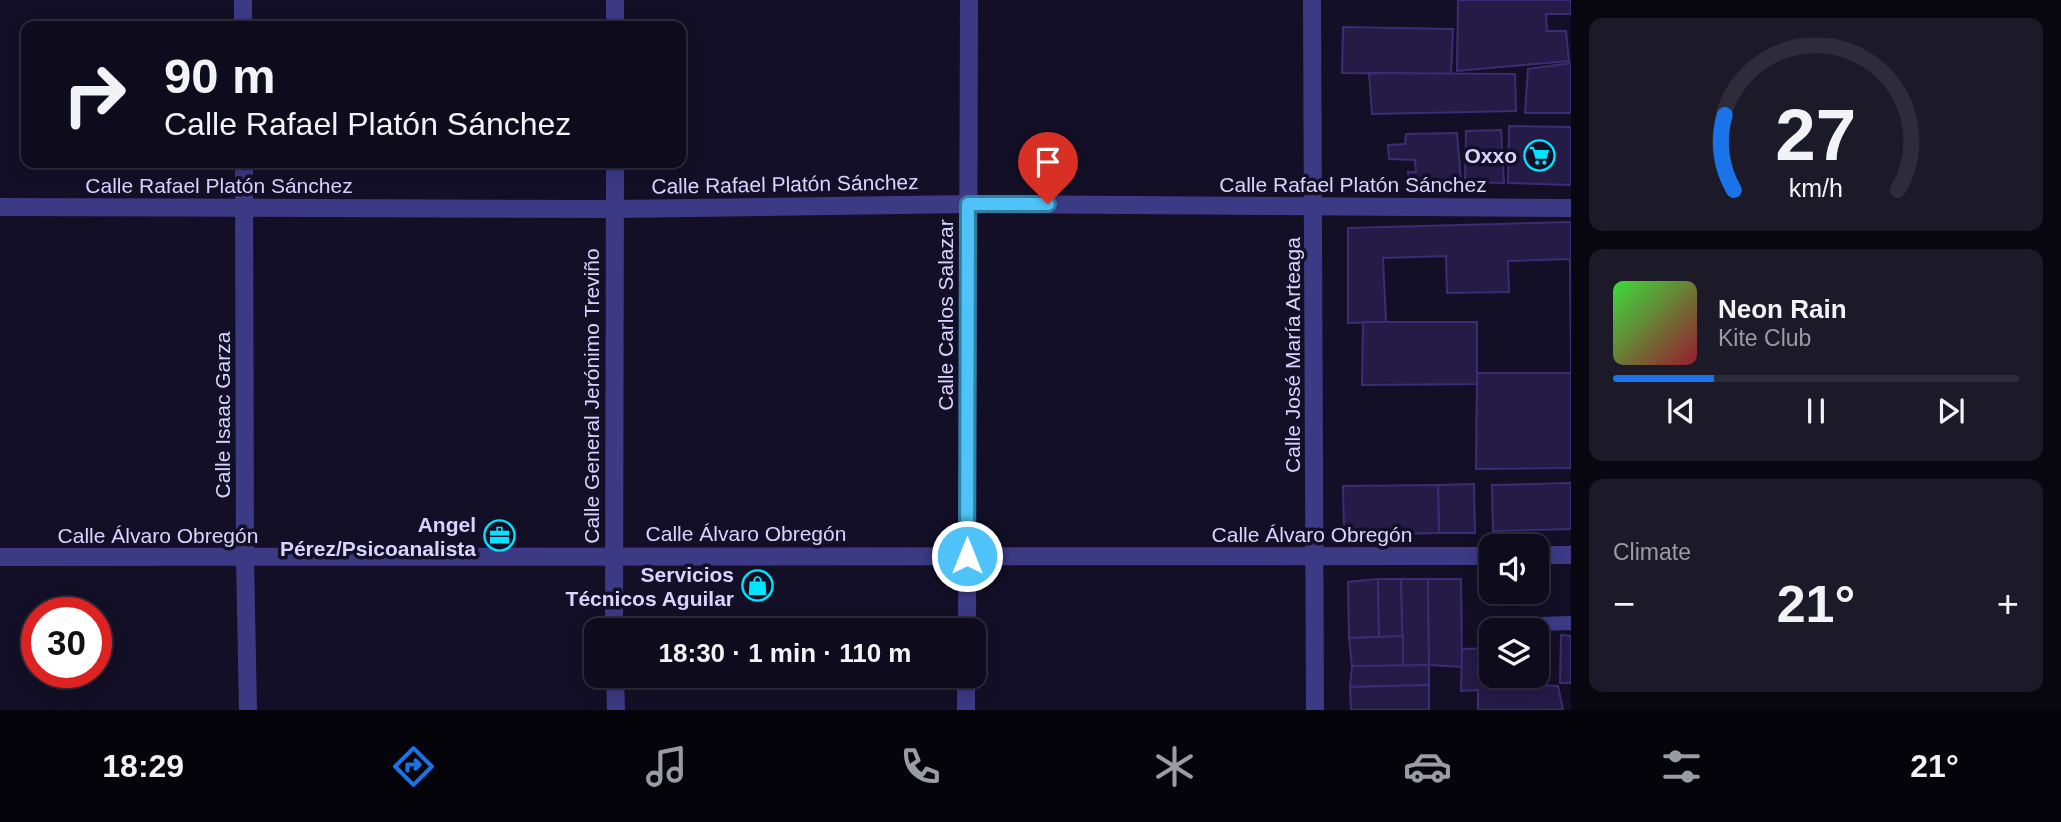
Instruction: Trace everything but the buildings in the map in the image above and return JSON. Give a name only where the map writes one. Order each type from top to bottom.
[{"type":"street","points":[[243,0],[243,21]]},
{"type":"street","points":[[615,0],[615,21]]},
{"type":"street","name":"Calle Carlos Salazar","points":[[967,618],[969,0]]},
{"type":"street","name":"Calle José María Arteaga","points":[[1312,0],[1315,710]]},
{"type":"street","name":"Calle Isaac Garza","points":[[244,168],[244,558],[248,710]]},
{"type":"street","name":"Calle General Jerónimo Treviño","points":[[614,618],[615,168]]},
{"type":"street","name":"Calle Rafael Platón Sánchez","points":[[0,206],[615,209],[968,204],[1571,208]]},
{"type":"street","points":[[1549,555],[1571,555]]},
{"type":"street","name":"Calle Álvaro Obregón","points":[[0,557],[1479,556]]},
{"type":"street","points":[[615,688],[616,710]]},
{"type":"street","points":[[967,688],[967,710]]},
{"type":"lane","points":[[1549,624],[1571,623]]},
{"type":"place","name":"Oxxo","points":[[1540,155]]},
{"type":"place","name":"Angel Pérez/Psicoanalista","points":[[499,536]]},
{"type":"place","name":"Servicios Técnicos Aguilar","points":[[757,586]]},
{"type":"route","points":[[967,556],[968,204],[1048,204]]}]
